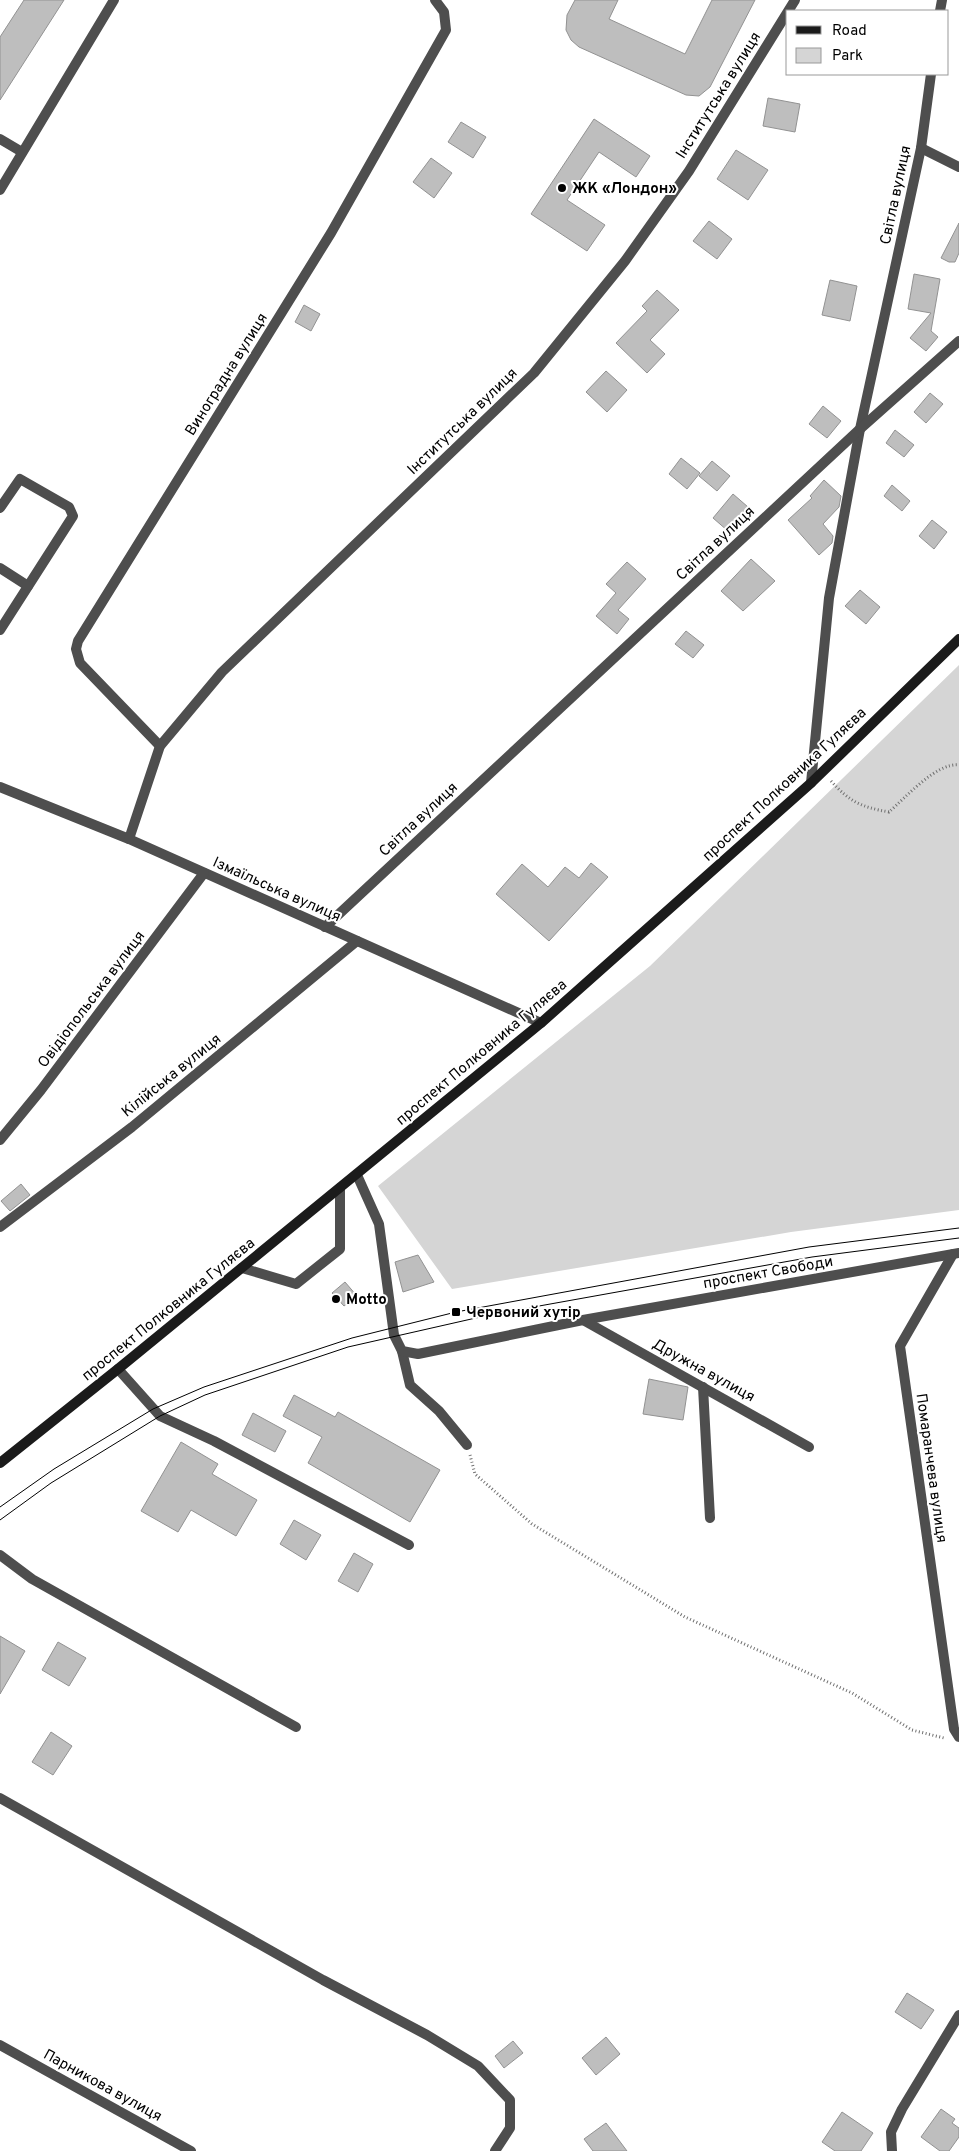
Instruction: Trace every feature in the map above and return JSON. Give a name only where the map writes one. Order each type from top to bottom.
[{"type":"main road","name":"проспект Полковника Гуляєва","points":[[0,1463],[118,1369],[541,1023],[811,783],[959,639]]},
{"type":"street","points":[[0,190],[114,0]]},
{"type":"street","name":"Виноградна вулиця","points":[[160,746],[80,663],[76,649],[78,642],[331,233],[446,30],[444,12],[435,0]]},
{"type":"street","name":"Інститутська вулиця","points":[[129,839],[160,746],[222,672],[534,373],[624,261],[689,171],[786,13]]},
{"type":"street","name":"Світла вулиця","points":[[325,927],[860,429],[921,148],[931,75]]},
{"type":"street","points":[[0,139],[22,152]]},
{"type":"street","points":[[921,148],[959,167]]},
{"type":"street","points":[[811,783],[829,598],[860,429],[959,341]]},
{"type":"street","points":[[0,508],[20,479],[62,502],[72,511],[72,516],[0,630]]},
{"type":"street","points":[[0,568],[28,586]]},
{"type":"street","name":"Ізмаїльська вулиця","points":[[0,787],[129,839],[541,1023]]},
{"type":"street","name":"Овідіопольська вулиця","points":[[0,1140],[41,1090],[204,873]]},
{"type":"street","name":"Кілійська вулиця","points":[[0,1227],[132,1127],[357,941]]},
{"type":"street","points":[[356,1175],[379,1224],[394,1335],[402,1351],[410,1385],[439,1411],[466,1445]]},
{"type":"street","points":[[242,1268],[296,1284],[340,1249],[340,1188]]},
{"type":"street","name":"проспект Свободи","points":[[402,1351],[418,1354],[583,1320],[956,1254]]},
{"type":"street","name":"Помаранчева вулиця","points":[[954,1735],[900,1346],[956,1254]]},
{"type":"street","name":"Дружна вулиця","points":[[583,1320],[809,1447]]},
{"type":"street","points":[[118,1369],[160,1416],[214,1440],[409,1546]]},
{"type":"street","points":[[703,1387],[710,1518]]},
{"type":"street","points":[[0,1555],[32,1579],[296,1727]]},
{"type":"street","points":[[0,1798],[323,1980],[427,2035],[478,2066],[510,2100],[510,2128],[495,2151]]},
{"type":"street","points":[[892,2151],[891,2132],[902,2109],[959,2015]]},
{"type":"street","name":"Парникова вулиця","points":[[0,2045],[191,2151]]},
{"type":"path","points":[[822,772],[845,796],[864,808],[888,812],[932,775],[952,764],[959,765]]},
{"type":"path","points":[[466,1445],[475,1474],[532,1524],[685,1617],[852,1693],[912,1730],[954,1735]]},
{"type":"green space","points":[[959,665],[959,1210],[791,1232],[452,1289],[378,1186],[650,966]]},
{"type":"building","points":[[24,0],[64,0],[0,100],[0,37]]},
{"type":"building","points":[[575,0],[618,0],[609,19],[685,54],[712,0],[755,0],[710,87],[699,96],[686,95],[579,47],[571,40],[566,30],[567,15]]},
{"type":"building","points":[[768,98],[800,104],[795,132],[763,126]]},
{"type":"building","name":"ЖК «Лондон»","points":[[594,119],[650,156],[636,177],[599,152],[567,200],[605,225],[587,251],[531,214]]},
{"type":"building","points":[[461,122],[486,137],[473,158],[448,142]]},
{"type":"building","points":[[736,150],[768,170],[748,200],[717,179]]},
{"type":"building","points":[[431,158],[452,173],[434,198],[413,182]]},
{"type":"building","points":[[709,221],[732,239],[717,259],[693,241]]},
{"type":"building","points":[[959,223],[959,253],[955,262],[949,262],[941,258]]},
{"type":"building","points":[[914,274],[940,279],[931,331],[938,337],[926,351],[910,338],[931,313],[908,309]]},
{"type":"building","points":[[830,280],[857,286],[850,321],[822,315]]},
{"type":"building","points":[[657,290],[679,310],[650,340],[665,354],[647,373],[616,343],[647,311],[642,306]]},
{"type":"building","points":[[304,305],[320,314],[311,331],[295,322]]},
{"type":"building","points":[[606,371],[627,390],[607,412],[586,392]]},
{"type":"building","points":[[930,393],[943,404],[926,423],[914,412]]},
{"type":"building","points":[[823,406],[841,421],[827,438],[809,424]]},
{"type":"building","points":[[895,430],[914,445],[904,457],[886,443]]},
{"type":"building","points":[[681,458],[700,473],[687,489],[669,474]]},
{"type":"building","points":[[712,461],[730,476],[717,491],[699,476]]},
{"type":"building","points":[[824,480],[841,496],[839,507],[823,524],[833,536],[832,543],[819,555],[788,520],[812,498],[810,496]]},
{"type":"building","points":[[892,485],[910,501],[902,511],[884,496]]},
{"type":"building","points":[[733,494],[748,507],[728,531],[713,518]]},
{"type":"building","points":[[932,520],[947,532],[934,549],[919,536]]},
{"type":"building","points":[[751,559],[775,581],[743,611],[721,591]]},
{"type":"building","points":[[627,562],[646,579],[618,610],[629,619],[617,634],[596,616],[616,593],[606,584]]},
{"type":"building","points":[[860,590],[880,607],[866,624],[845,606]]},
{"type":"building","points":[[686,631],[704,645],[693,658],[675,644]]},
{"type":"building","points":[[591,863],[608,877],[549,941],[496,894],[522,864],[548,887],[565,867],[579,878]]},
{"type":"building","points":[[21,1184],[30,1195],[10,1211],[1,1201]]},
{"type":"building","points":[[418,1255],[434,1282],[403,1292],[395,1262]]},
{"type":"building","points":[[345,1282],[357,1296],[344,1306],[332,1293]]},
{"type":"building","points":[[649,1379],[688,1387],[683,1420],[643,1414]]},
{"type":"building","points":[[294,1395],[335,1417],[338,1412],[440,1470],[410,1522],[308,1463],[322,1437],[283,1416]]},
{"type":"building","points":[[253,1413],[286,1431],[275,1452],[242,1435]]},
{"type":"building","points":[[181,1442],[218,1464],[212,1474],[257,1500],[236,1536],[191,1510],[178,1532],[141,1511]]},
{"type":"building","points":[[294,1520],[321,1535],[306,1560],[280,1544]]},
{"type":"building","points":[[354,1553],[373,1564],[358,1592],[338,1581]]},
{"type":"building","points":[[0,1636],[25,1651],[0,1694]]},
{"type":"building","points":[[58,1642],[86,1658],[69,1686],[42,1670]]},
{"type":"building","points":[[51,1732],[72,1746],[53,1775],[32,1762]]},
{"type":"building","points":[[907,1993],[934,2010],[921,2029],[895,2012]]},
{"type":"building","points":[[606,2037],[620,2054],[596,2075],[582,2058]]},
{"type":"building","points":[[513,2041],[523,2053],[504,2068],[495,2056]]},
{"type":"building","points":[[941,2109],[955,2119],[952,2123],[959,2128],[959,2137],[949,2151],[940,2151],[921,2137]]},
{"type":"building","points":[[842,2112],[873,2133],[861,2151],[835,2151],[822,2142]]},
{"type":"building","points":[[606,2123],[627,2151],[593,2151],[584,2139]]},
{"type":"tram line","points":[[0,1507],[54,1469],[153,1409],[204,1387],[352,1338],[456,1312],[809,1247],[959,1228]]},
{"type":"tram line","points":[[0,1520],[51,1483],[160,1416],[205,1395],[348,1347],[489,1315],[812,1257],[959,1238]]},
{"type":"place","name":"ЖК «Лондон»","points":[[562,188]]},
{"type":"place","name":"Motto","points":[[336,1299]]},
{"type":"place","name":"Червоний хутір","points":[[456,1312]]}]
